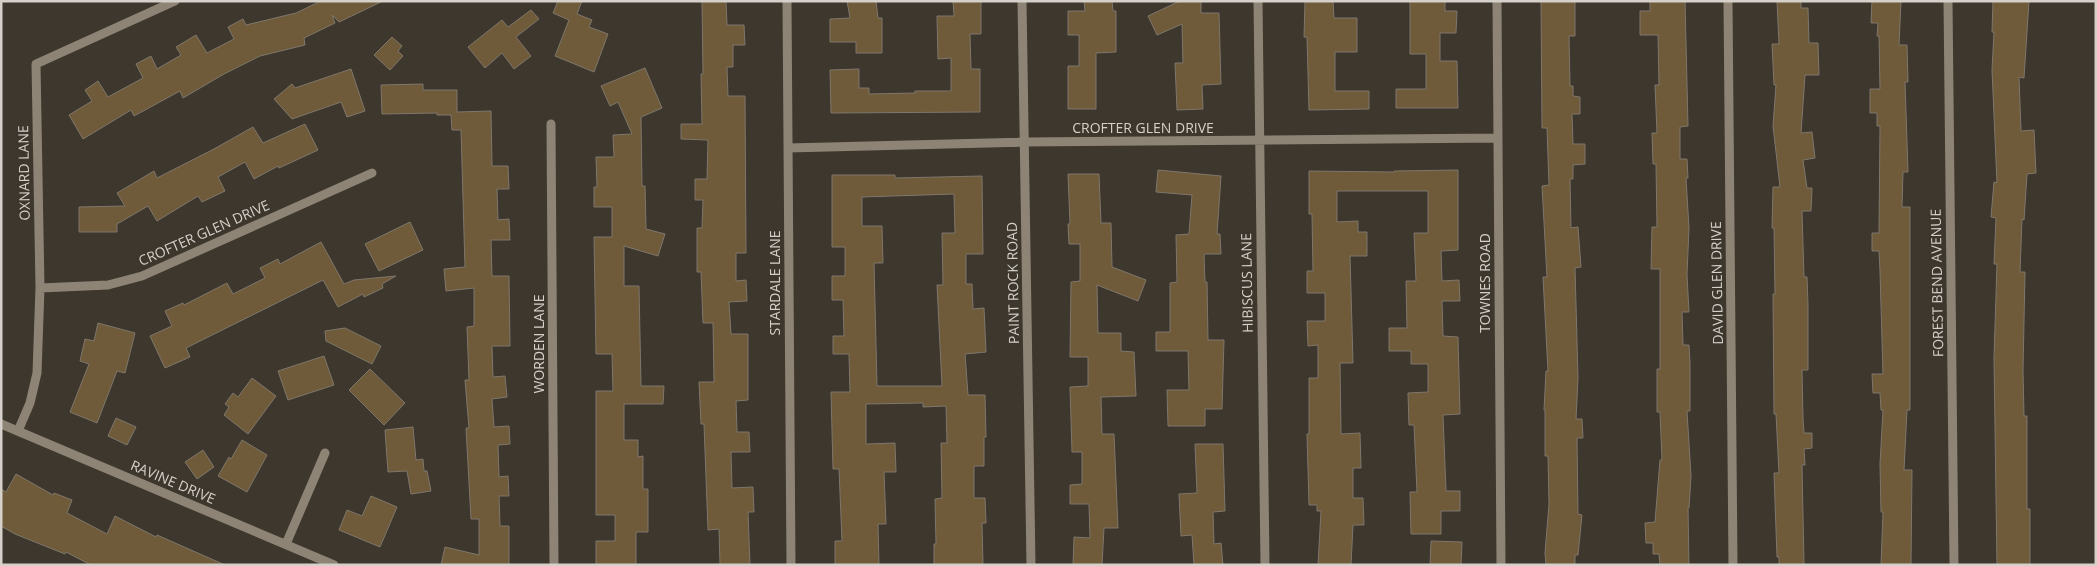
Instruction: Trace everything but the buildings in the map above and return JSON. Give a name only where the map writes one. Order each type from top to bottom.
[{"type":"street","name":"OXNARD LANE","points":[[18,431],[30,403],[37,373],[40,288],[36,64],[174,1]]},
{"type":"street","name":"STARDALE LANE","points":[[787,1],[791,565]]},
{"type":"street","name":"PAINT ROCK ROAD","points":[[1022,1],[1031,565]]},
{"type":"street","name":"HIBISCUS LANE","points":[[1258,1],[1265,565]]},
{"type":"street","name":"TOWNES ROAD","points":[[1497,1],[1501,565]]},
{"type":"street","name":"DAVID GLEN DRIVE","points":[[1728,1],[1733,565]]},
{"type":"street","name":"FOREST BEND AVENUE","points":[[1948,1],[1954,565]]},
{"type":"street","name":"WORDEN LANE","points":[[551,124],[554,565]]},
{"type":"street","name":"CROFTER GLEN DRIVE","points":[[788,148],[1024,142],[1498,138]]},
{"type":"street","name":"CROFTER GLEN DRIVE","points":[[40,288],[108,285],[142,276],[372,173]]},
{"type":"street","name":"RAVINE DRIVE","points":[[1,424],[334,565]]},
{"type":"street","points":[[286,544],[325,453]]}]
